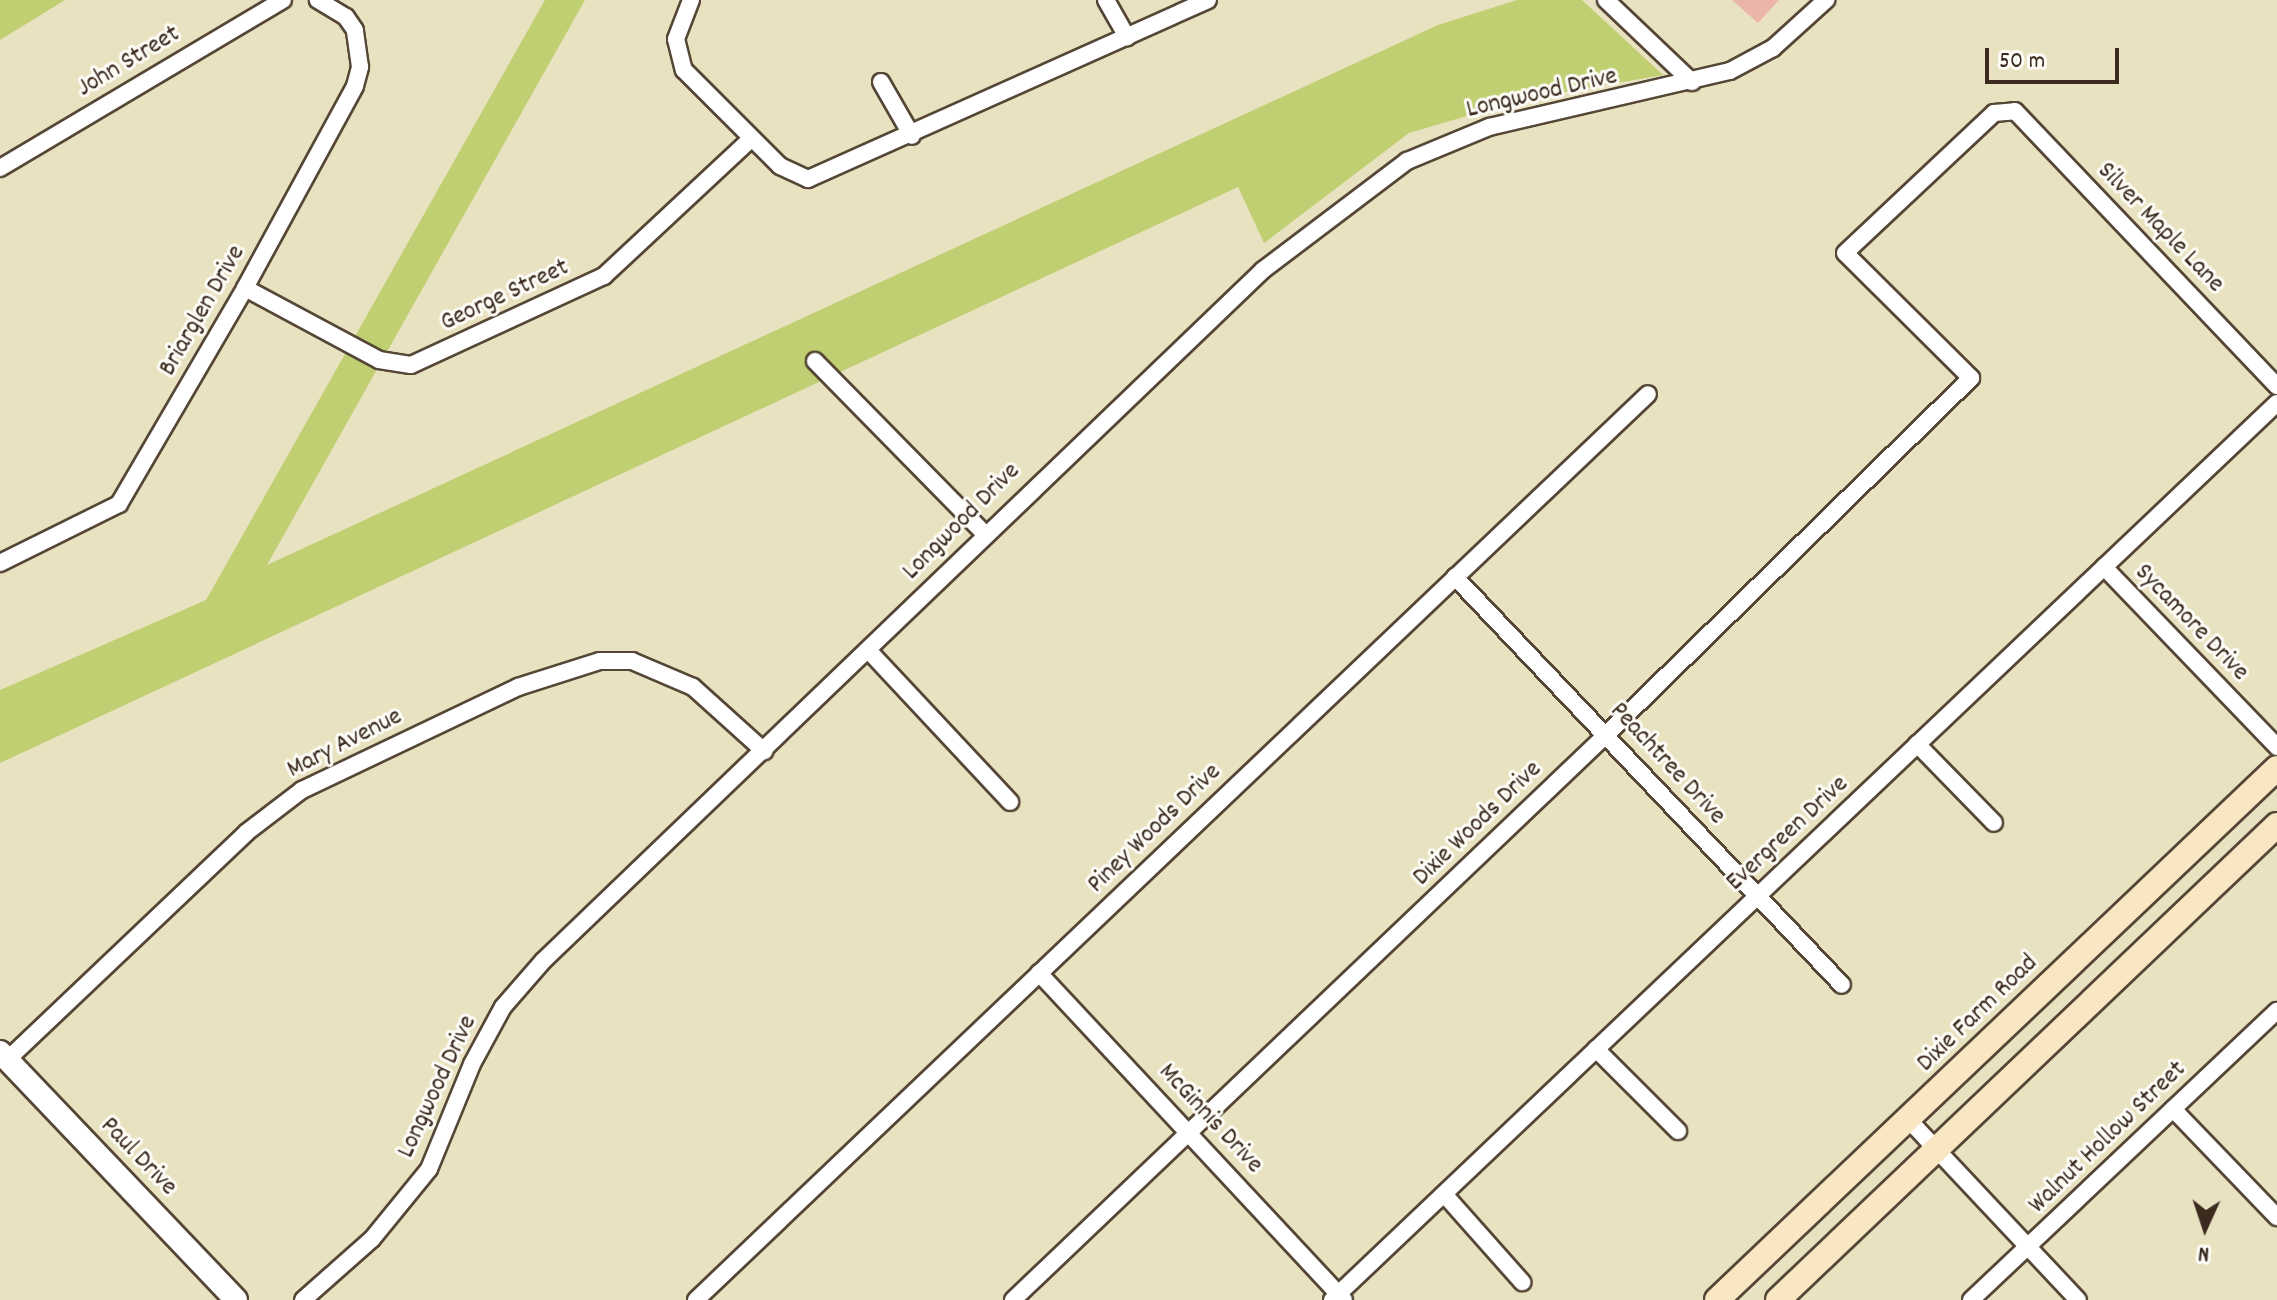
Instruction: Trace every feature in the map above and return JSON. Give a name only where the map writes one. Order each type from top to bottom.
[{"type":"main road","name":"Dixie Farm Road","points":[[1717,1300],[2277,768]]},
{"type":"main road","points":[[1778,1300],[1939,1151],[2277,825]]},
{"type":"street","name":"John Street","points":[[0,168],[283,0]]},
{"type":"street","name":"Briarglen Drive","points":[[0,563],[119,504],[245,288],[355,86],[359,44],[346,17],[318,0]]},
{"type":"street","points":[[691,0],[676,39],[684,70],[780,166],[808,179],[912,136],[1208,0]]},
{"type":"street","points":[[1106,0],[1127,37]]},
{"type":"street","points":[[1606,0],[1692,82]]},
{"type":"street","name":"Longwood Drive","points":[[303,1300],[372,1239],[429,1169],[472,1064],[503,1007],[543,961],[1263,270],[1407,161],[1489,127],[1730,71],[1773,48],[1826,0]]},
{"type":"street","points":[[881,82],[912,136]]},
{"type":"street","name":"Silver Maple Lane","points":[[1971,378],[1845,253],[2005,109],[2015,111],[2277,386]]},
{"type":"street","name":"George Street","points":[[245,288],[379,360],[411,365],[604,276],[751,139]]},
{"type":"street","points":[[815,361],[985,534]]},
{"type":"street","name":"Dixie Woods Drive","points":[[1013,1300],[1607,734],[1971,378]]},
{"type":"street","name":"Piney Woods Drive","points":[[696,1300],[1648,394]]},
{"type":"street","name":"Evergreen Drive","points":[[1338,1298],[2277,403]]},
{"type":"street","name":"Sycamore Drive","points":[[2104,567],[2277,747]]},
{"type":"street","name":"Peachtree Drive","points":[[1455,577],[1842,985]]},
{"type":"street","points":[[868,650],[1010,802]]},
{"type":"street","name":"Mary Avenue","points":[[4,1056],[247,832],[302,790],[518,687],[600,661],[632,661],[693,687],[764,751]]},
{"type":"street","points":[[1917,744],[1994,823]]},
{"type":"street","name":"McGinnis Drive","points":[[1039,973],[1191,1132],[1338,1298]]},
{"type":"street","name":"Walnut Hollow Street","points":[[1971,1300],[2277,1011]]},
{"type":"street","points":[[1596,1049],[1678,1131]]},
{"type":"street","name":"Paul Drive","points":[[4,1056],[236,1300]]},
{"type":"street","points":[[2173,1109],[2277,1217]]},
{"type":"street","points":[[1908,1119],[2078,1300]]},
{"type":"street","points":[[1444,1194],[1522,1282]]},
{"type":"green space","points":[[0,0],[65,0],[0,40]]},
{"type":"green space","points":[[545,0],[585,0],[267,565],[1438,25],[1517,0],[1582,0],[1663,75],[1525,99],[1409,133],[1264,243],[1238,187],[0,763],[0,690],[206,600]]},
{"type":"building","points":[[1732,0],[1779,0],[1758,23]]}]
